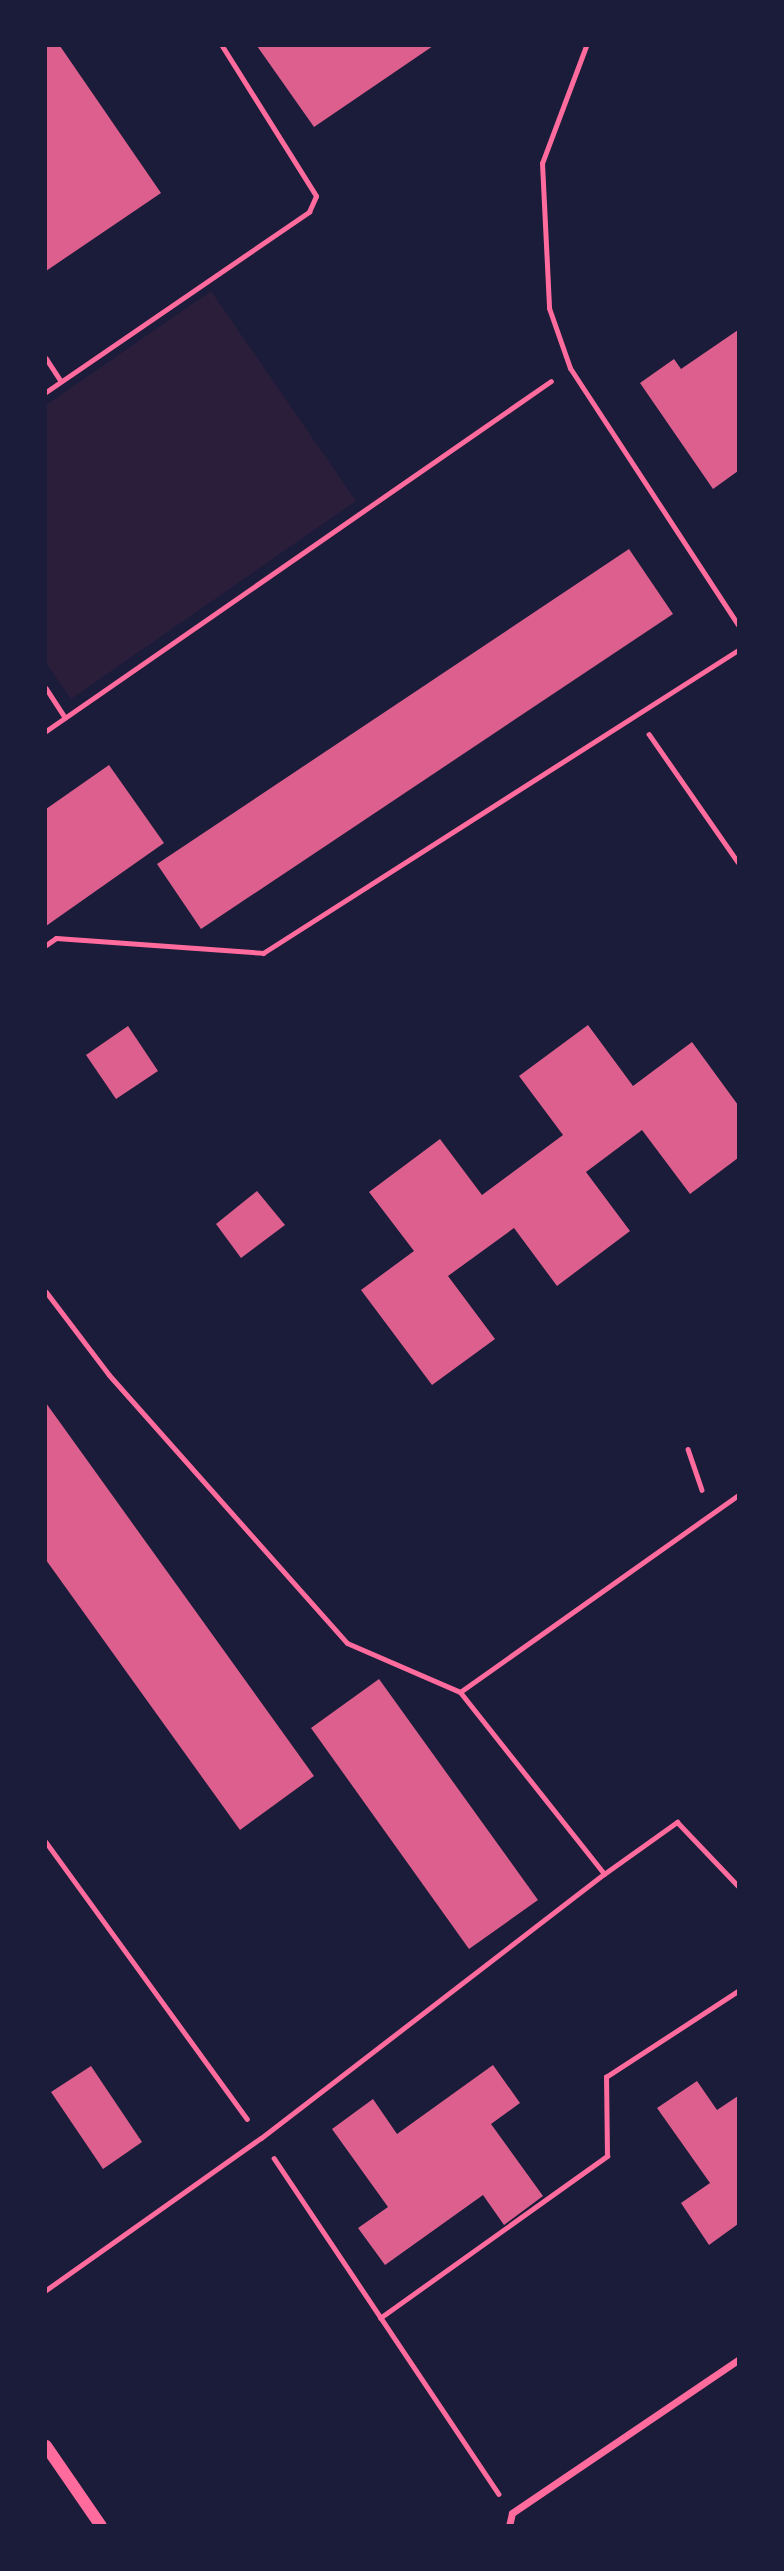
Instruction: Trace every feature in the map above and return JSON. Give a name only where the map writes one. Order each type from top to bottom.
[{"type":"street","points":[[509,2525],[512,2513],[738,2360]]},
{"type":"street","points":[[46,2446],[101,2525]]},
{"type":"lane","points":[[586,46],[542,163],[549,309],[570,368],[738,625]]},
{"type":"lane","points":[[46,945],[56,938],[263,953],[738,650]]},
{"type":"lane","points":[[46,1292],[109,1375],[347,1643],[460,1692],[604,1874]]},
{"type":"lane","points":[[460,1692],[738,1494]]},
{"type":"lane","points":[[46,2290],[261,2138],[604,1874],[677,1822],[738,1885]]},
{"type":"path","points":[[46,392],[309,212],[316,196],[222,46]]},
{"type":"path","points":[[46,358],[61,382]]},
{"type":"path","points":[[46,731],[570,368]]},
{"type":"path","points":[[46,688],[65,717]]},
{"type":"path","points":[[634,715],[738,862]]},
{"type":"path","points":[[688,1449],[710,1514]]},
{"type":"path","points":[[46,1842],[261,2138],[512,2513]]},
{"type":"path","points":[[380,2318],[607,2156],[606,2077],[738,1992]]},
{"type":"shaded area","points":[[211,291],[356,501],[71,699],[46,663],[46,405]]},
{"type":"building","points":[[46,46],[60,46],[161,193],[46,271]]},
{"type":"building","points":[[257,46],[433,46],[314,127]]},
{"type":"building","points":[[738,330],[738,471],[713,489],[640,383],[674,359],[681,369]]},
{"type":"building","points":[[629,549],[673,614],[201,929],[157,864]]},
{"type":"building","points":[[109,765],[164,843],[46,926],[46,809]]},
{"type":"building","points":[[588,1025],[633,1086],[692,1042],[738,1105],[738,1158],[690,1194],[642,1130],[586,1172],[630,1231],[557,1286],[514,1228],[448,1276],[495,1339],[432,1385],[361,1290],[414,1251],[369,1192],[440,1139],[482,1195],[563,1135],[519,1076]]},
{"type":"building","points":[[128,1026],[158,1071],[116,1099],[86,1055]]},
{"type":"building","points":[[257,1191],[285,1225],[241,1258],[216,1224]]},
{"type":"building","points":[[46,1403],[314,1776],[240,1830],[46,1560]]},
{"type":"building","points":[[379,1679],[538,1900],[469,1949],[311,1728]]},
{"type":"building","points":[[493,2065],[520,2103],[491,2124],[543,2196],[504,2225],[483,2195],[385,2265],[358,2228],[388,2207],[332,2129],[373,2099],[397,2134]]},
{"type":"building","points":[[91,2066],[142,2142],[103,2169],[51,2092]]},
{"type":"building","points":[[697,2081],[717,2110],[738,2096],[738,2224],[709,2245],[681,2203],[710,2183],[657,2108]]}]
